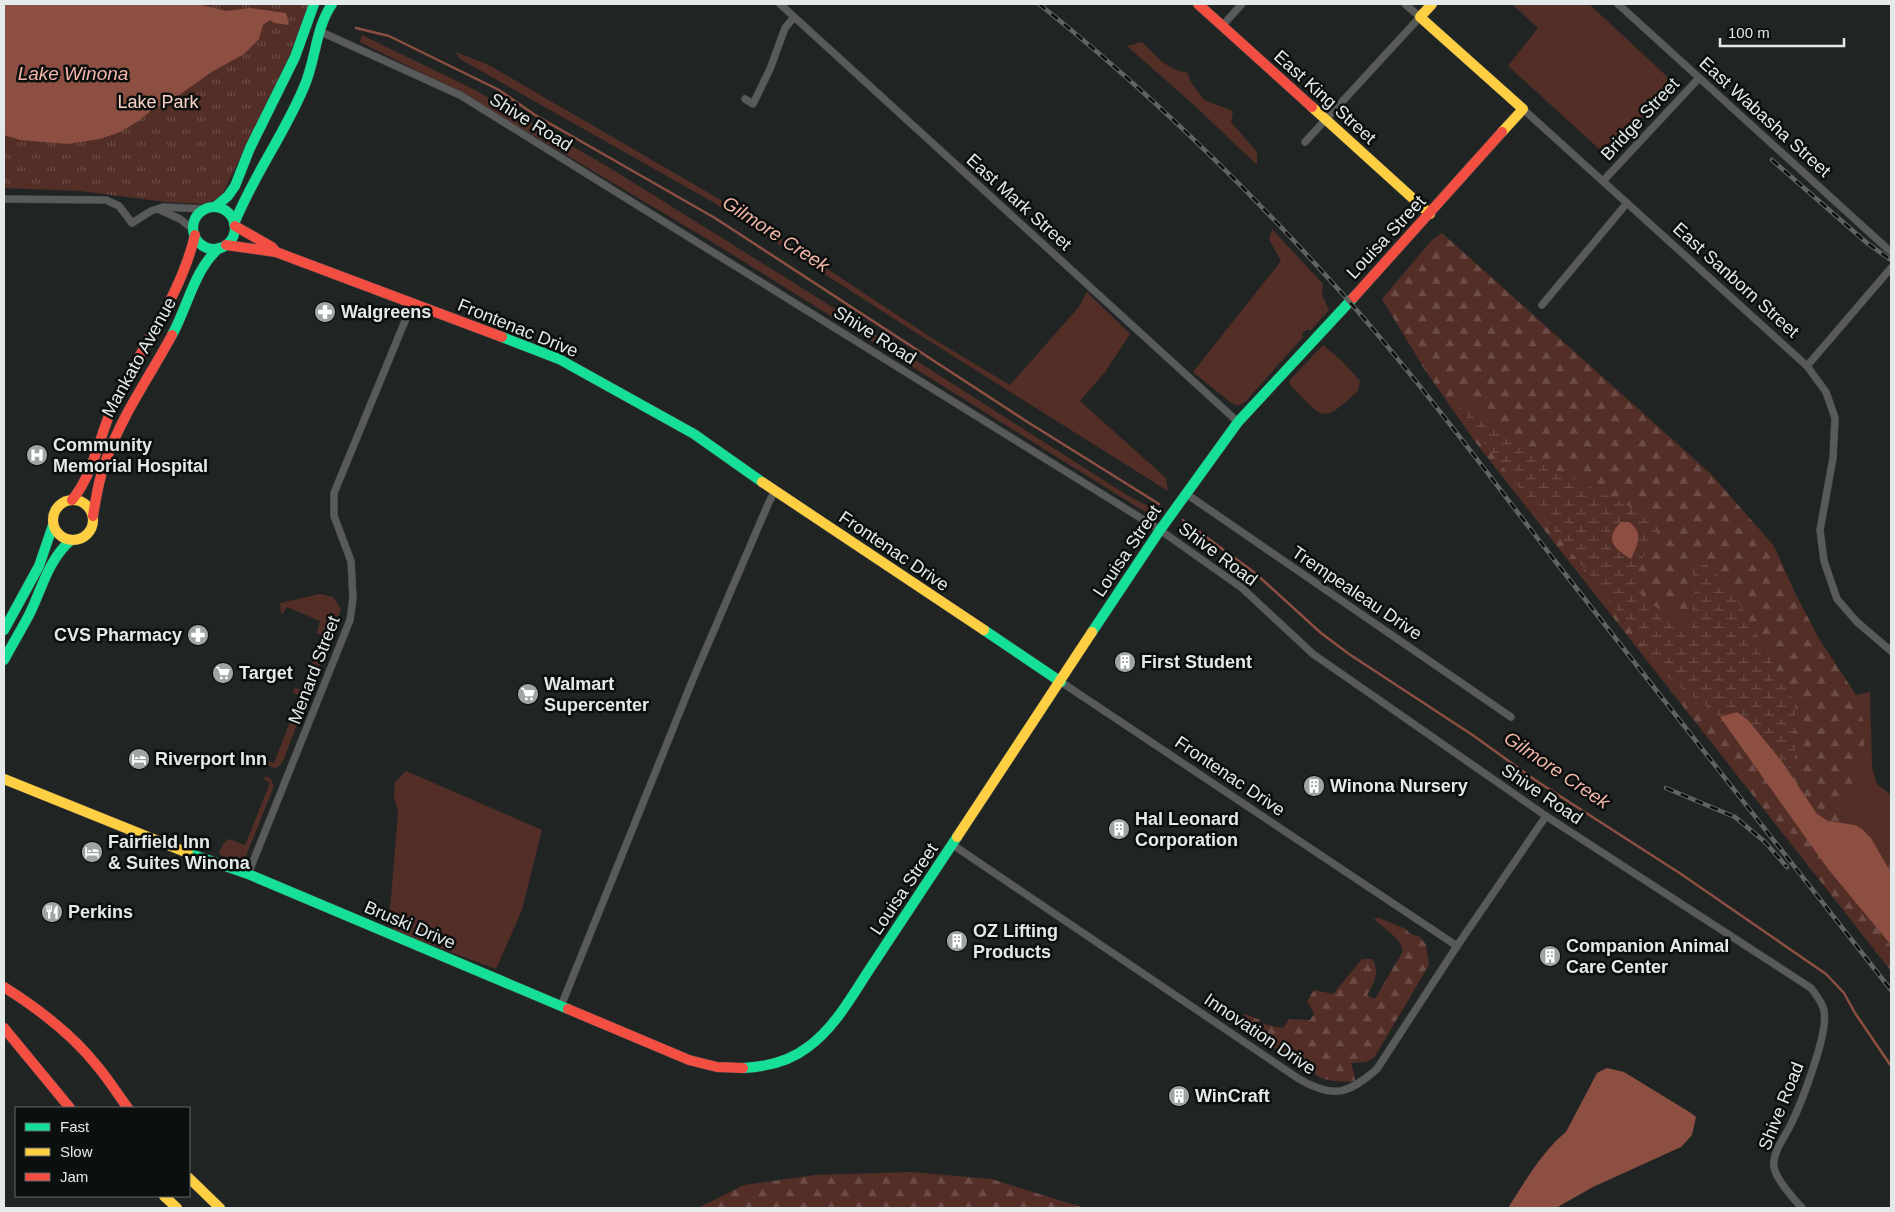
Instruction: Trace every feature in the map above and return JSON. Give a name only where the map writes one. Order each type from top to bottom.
[{"type":"main road","name":"Mankato Avenue","points":[[4,630],[37,572],[46,551],[53,525],[53,515],[57,507],[66,501],[72,500],[88,477],[103,430],[118,394],[180,282],[188,261],[196,218],[224,200],[234,187],[252,142],[285,82],[314,4]]},
{"type":"main road","name":"Mankato Avenue","points":[[4,660],[31,610],[52,561],[60,549],[71,540],[81,539],[88,534],[92,527],[100,474],[116,433],[180,319],[202,266],[209,256],[222,247],[233,235],[252,179],[300,96],[312,64],[324,15],[332,4]]},
{"type":"main road","name":"East King Street","points":[[1198,4],[1430,214]]},
{"type":"main road","points":[[1420,17],[1432,4]]},
{"type":"main road","name":"East Sanborn Street","points":[[1420,17],[1523,109]]},
{"type":"main road","name":"Louisa Street","points":[[807,1048],[836,1018],[953,845],[1160,530],[1238,422],[1430,214],[1523,109]]},
{"type":"main road","points":[[210,208],[227,212],[235,225]]},
{"type":"main road","name":"Frontenac Drive","points":[[235,225],[272,247],[276,252]]},
{"type":"main road","points":[[194,232],[204,246],[211,249],[222,247]]},
{"type":"main road","name":"Frontenac Drive","points":[[222,247],[276,252],[559,359],[694,434],[775,491],[1060,682]]},
{"type":"main road","points":[[72,500],[86,504],[93,516]]},
{"type":"main road","points":[[53,525],[60,536],[71,540]]},
{"type":"main road","name":"Bruski Drive","points":[[4,779],[186,852],[248,874],[689,1060],[726,1068],[754,1067],[779,1061],[807,1048]]},
{"type":"main road","points":[[4,987],[39,1010],[67,1034],[98,1067],[127,1107]]},
{"type":"main road","points":[[4,1028],[69,1107]]},
{"type":"main road","points":[[190,1179],[220,1208]]},
{"type":"main road","points":[[165,1197],[178,1208]]},
{"type":"street","name":"East Mark Street","points":[[780,4],[1238,422]]},
{"type":"street","points":[[1222,26],[1242,4]]},
{"type":"street","name":"East Sanborn Street","points":[[1405,4],[1420,17]]},
{"type":"street","name":"East Wabasha Street","points":[[1618,4],[1891,252]]},
{"type":"street","points":[[744,99],[753,104],[770,69],[785,28],[794,17]]},
{"type":"street","points":[[1305,142],[1420,17]]},
{"type":"street","name":"Shive Road","points":[[319,31],[460,95],[1160,530],[1242,588],[1313,654],[1546,816],[1812,988],[1824,1011],[1825,1026],[1820,1049],[1790,1127],[1781,1142],[1774,1160],[1776,1173],[1802,1208]]},
{"type":"street","name":"Bridge Street","points":[[1603,182],[1699,78]]},
{"type":"street","name":"East Sanborn Street","points":[[1523,109],[1807,366],[1826,392],[1835,418],[1834,458],[1820,530],[1824,561],[1837,599],[1857,622],[1891,652]]},
{"type":"street","points":[[4,199],[106,200],[118,206],[132,223],[163,207],[210,208]]},
{"type":"street","points":[[1542,305],[1627,203]]},
{"type":"street","points":[[158,209],[180,219],[194,232]]},
{"type":"street","points":[[1807,366],[1891,268]]},
{"type":"street","name":"Menard Street","points":[[248,874],[350,620],[354,598],[350,561],[334,516],[334,493],[412,304]]},
{"type":"street","points":[[561,1006],[693,679],[768,502],[775,491]]},
{"type":"street","name":"Trempealeau Drive","points":[[1185,493],[1511,717]]},
{"type":"street","name":"Frontenac Drive","points":[[1060,682],[1457,946]]},
{"type":"street","name":"Innovation Drive","points":[[953,845],[1299,1079],[1315,1088],[1331,1092],[1347,1089],[1362,1081],[1377,1069],[1457,946],[1546,816]]},
{"type":"green space","name":"Lake Park","points":[[4,4],[308,4],[308,7],[298,38],[223,193],[215,200],[203,204],[166,202],[80,191],[4,188]]},
{"type":"green space","points":[[1512,4],[1589,4],[1673,82],[1607,156],[1508,66],[1538,28]]},
{"type":"green space","points":[[362,35],[473,89],[610,168],[1127,495],[1157,511],[1150,515],[722,248],[464,94],[360,42]]},
{"type":"green space","points":[[1142,42],[1168,65],[1188,73],[1190,81],[1204,100],[1233,111],[1231,122],[1257,152],[1257,165],[1195,106],[1127,46]]},
{"type":"green space","points":[[455,52],[487,64],[738,210],[935,340],[1010,385],[1078,308],[1087,292],[1130,334],[1105,372],[1080,401],[1166,478],[1168,491],[711,201],[460,59]]},
{"type":"green space","points":[[1272,229],[1323,284],[1322,295],[1329,310],[1311,330],[1306,330],[1302,334],[1303,337],[1246,401],[1238,406],[1230,402],[1193,372],[1281,261],[1269,239]]},
{"type":"green space","points":[[1442,233],[1711,474],[1774,546],[1794,591],[1818,637],[1856,695],[1867,735],[1842,816],[1860,836],[1891,851],[1891,891],[1795,812],[1891,946],[1891,971],[1476,443],[1425,370],[1382,299],[1432,240]]},
{"type":"green space","points":[[1323,345],[1342,361],[1360,381],[1358,391],[1346,402],[1329,413],[1322,414],[1316,411],[1290,385],[1289,381]]},
{"type":"green space","points":[[1452,394],[1473,408],[1520,447],[1552,468],[1648,516],[1658,531],[1632,576],[1644,600],[1679,620],[1691,637],[1695,582],[1692,569],[1702,560],[1731,589],[1795,702],[1795,759],[1789,771],[1737,712],[1720,717],[1667,677],[1587,572],[1486,446]]},
{"type":"green space","points":[[320,594],[333,597],[341,609],[283,761],[278,767],[274,768],[264,763],[267,760],[274,763],[300,696],[293,692],[295,688],[302,690],[323,636],[317,633],[320,621],[287,607],[282,614],[280,603]]},
{"type":"green space","points":[[1870,692],[1872,768],[1877,784],[1891,795],[1891,851],[1860,836],[1842,816],[1866,732],[1856,695]]},
{"type":"green space","points":[[406,771],[542,830],[522,910],[496,969],[394,931],[390,911],[398,812],[394,797],[395,782]]},
{"type":"green space","points":[[266,776],[271,779],[274,786],[244,861],[236,864],[222,857],[219,852],[224,843],[229,839],[245,845],[270,783],[264,779]]},
{"type":"green space","points":[[1379,918],[1420,937],[1426,945],[1429,965],[1374,1058],[1366,1062],[1351,1063],[1355,1081],[1328,1080],[1319,1077],[1235,1023],[1245,1014],[1260,1020],[1258,1023],[1283,1028],[1289,1019],[1310,1020],[1314,1014],[1307,1001],[1314,990],[1333,994],[1362,959],[1373,959],[1375,964],[1375,977],[1367,995],[1375,999],[1403,951],[1399,942],[1374,919]]},
{"type":"green space","points":[[912,1172],[991,1179],[1085,1208],[698,1208],[744,1185],[815,1175]]},
{"type":"water","name":"Lake Winona","points":[[4,4],[198,4],[226,11],[250,8],[286,13],[289,25],[274,23],[270,20],[263,25],[259,39],[244,54],[210,73],[175,98],[154,108],[140,120],[120,132],[100,139],[68,144],[20,140],[4,135]]},
{"type":"water","points":[[1621,522],[1629,522],[1637,530],[1637,544],[1631,559],[1620,552],[1613,544],[1613,534]]},
{"type":"water","points":[[1737,712],[1748,720],[1783,763],[1817,814],[1828,821],[1855,825],[1871,838],[1891,873],[1891,945],[1828,869],[1720,717]]},
{"type":"water","points":[[1607,1068],[1624,1072],[1691,1113],[1696,1117],[1692,1135],[1681,1147],[1593,1187],[1556,1208],[1508,1208],[1542,1157],[1566,1132],[1597,1073]]},
{"type":"waterway","name":"Gilmore Creek","points":[[356,28],[389,36],[499,90],[535,115],[715,218],[1026,421],[1159,504]]},
{"type":"waterway","name":"Gilmore Creek","points":[[1183,520],[1255,573],[1321,633],[1349,654],[1474,736],[1535,780],[1681,874],[1826,974],[1844,993],[1855,1013],[1891,1066]]},
{"type":"railway","points":[[1039,4],[1161,108],[1275,220],[1374,330],[1479,461],[1891,990]]},
{"type":"railway","points":[[1772,160],[1867,243],[1891,260]]},
{"type":"railway","points":[[1666,788],[1735,817],[1765,842],[1787,867]]},
{"type":"traffic: fast","points":[[215,207],[228,196],[235,186],[250,148],[295,57],[314,4]]},
{"type":"traffic: fast","points":[[234,224],[250,189],[296,105],[308,77],[322,24],[332,4]]},
{"type":"traffic: fast","points":[[214,207],[229,213],[235,228],[229,243],[214,249],[199,243],[193,228],[199,213],[214,207]]},
{"type":"traffic: fast","points":[[172,335],[197,278],[210,257],[219,248]]},
{"type":"traffic: fast","points":[[1092,632],[1160,530],[1238,422],[1353,298]]},
{"type":"traffic: fast","points":[[502,337],[559,359],[694,434],[762,482]]},
{"type":"traffic: fast","points":[[4,630],[39,566],[53,525]]},
{"type":"traffic: fast","points":[[4,660],[29,615],[51,566],[71,540]]},
{"type":"traffic: fast","points":[[984,630],[1061,682]]},
{"type":"traffic: fast","points":[[743,1068],[768,1065],[785,1060],[801,1052],[827,1030],[957,837]]},
{"type":"traffic: fast","points":[[188,853],[248,874],[568,1009]]},
{"type":"traffic: slow","points":[[1432,4],[1420,17],[1523,109],[1502,132]]},
{"type":"traffic: slow","points":[[1312,107],[1430,214]]},
{"type":"traffic: slow","points":[[762,482],[984,630]]},
{"type":"traffic: slow","points":[[77,500],[84,503],[90,509],[93,520],[92,528],[84,537],[77,540],[69,540],[62,537],[54,528],[53,516],[56,509],[65,501],[77,500]]},
{"type":"traffic: slow","points":[[957,837],[1092,632]]},
{"type":"traffic: slow","points":[[4,779],[188,853]]},
{"type":"traffic: slow","points":[[190,1179],[220,1208]]},
{"type":"traffic: slow","points":[[165,1197],[177,1208]]},
{"type":"traffic: jam","points":[[1198,4],[1312,107]]},
{"type":"traffic: jam","points":[[1353,298],[1502,132]]},
{"type":"traffic: jam","points":[[235,226],[272,247],[276,252]]},
{"type":"traffic: jam","points":[[72,500],[91,467],[113,406],[180,280],[195,235]]},
{"type":"traffic: jam","points":[[226,245],[276,252],[502,337]]},
{"type":"traffic: jam","points":[[93,516],[101,474],[113,443],[128,411],[172,335]]},
{"type":"traffic: jam","points":[[4,987],[43,1014],[78,1044],[102,1072],[127,1107]]},
{"type":"traffic: jam","points":[[568,1009],[689,1060],[717,1067],[743,1068]]},
{"type":"traffic: jam","points":[[4,1028],[69,1107]]},
{"type":"place","name":"Walgreens","points":[[325,312]]},
{"type":"place","name":"Community Memorial Hospital","points":[[37,455]]},
{"type":"place","name":"CVS Pharmacy","points":[[198,635]]},
{"type":"place","name":"First Student","points":[[1125,662]]},
{"type":"place","name":"Target","points":[[223,673]]},
{"type":"place","name":"Walmart Supercenter","points":[[528,694]]},
{"type":"place","name":"Riverport Inn","points":[[139,759]]},
{"type":"place","name":"Winona Nursery","points":[[1314,786]]},
{"type":"place","name":"Hal Leonard Corporation","points":[[1119,829]]},
{"type":"place","name":"Fairfield Inn & Suites Winona","points":[[92,852]]},
{"type":"place","name":"Perkins","points":[[52,912]]},
{"type":"place","name":"OZ Lifting Products","points":[[957,941]]},
{"type":"place","name":"Companion Animal Care Center","points":[[1550,956]]},
{"type":"place","name":"WinCraft","points":[[1179,1096]]}]
